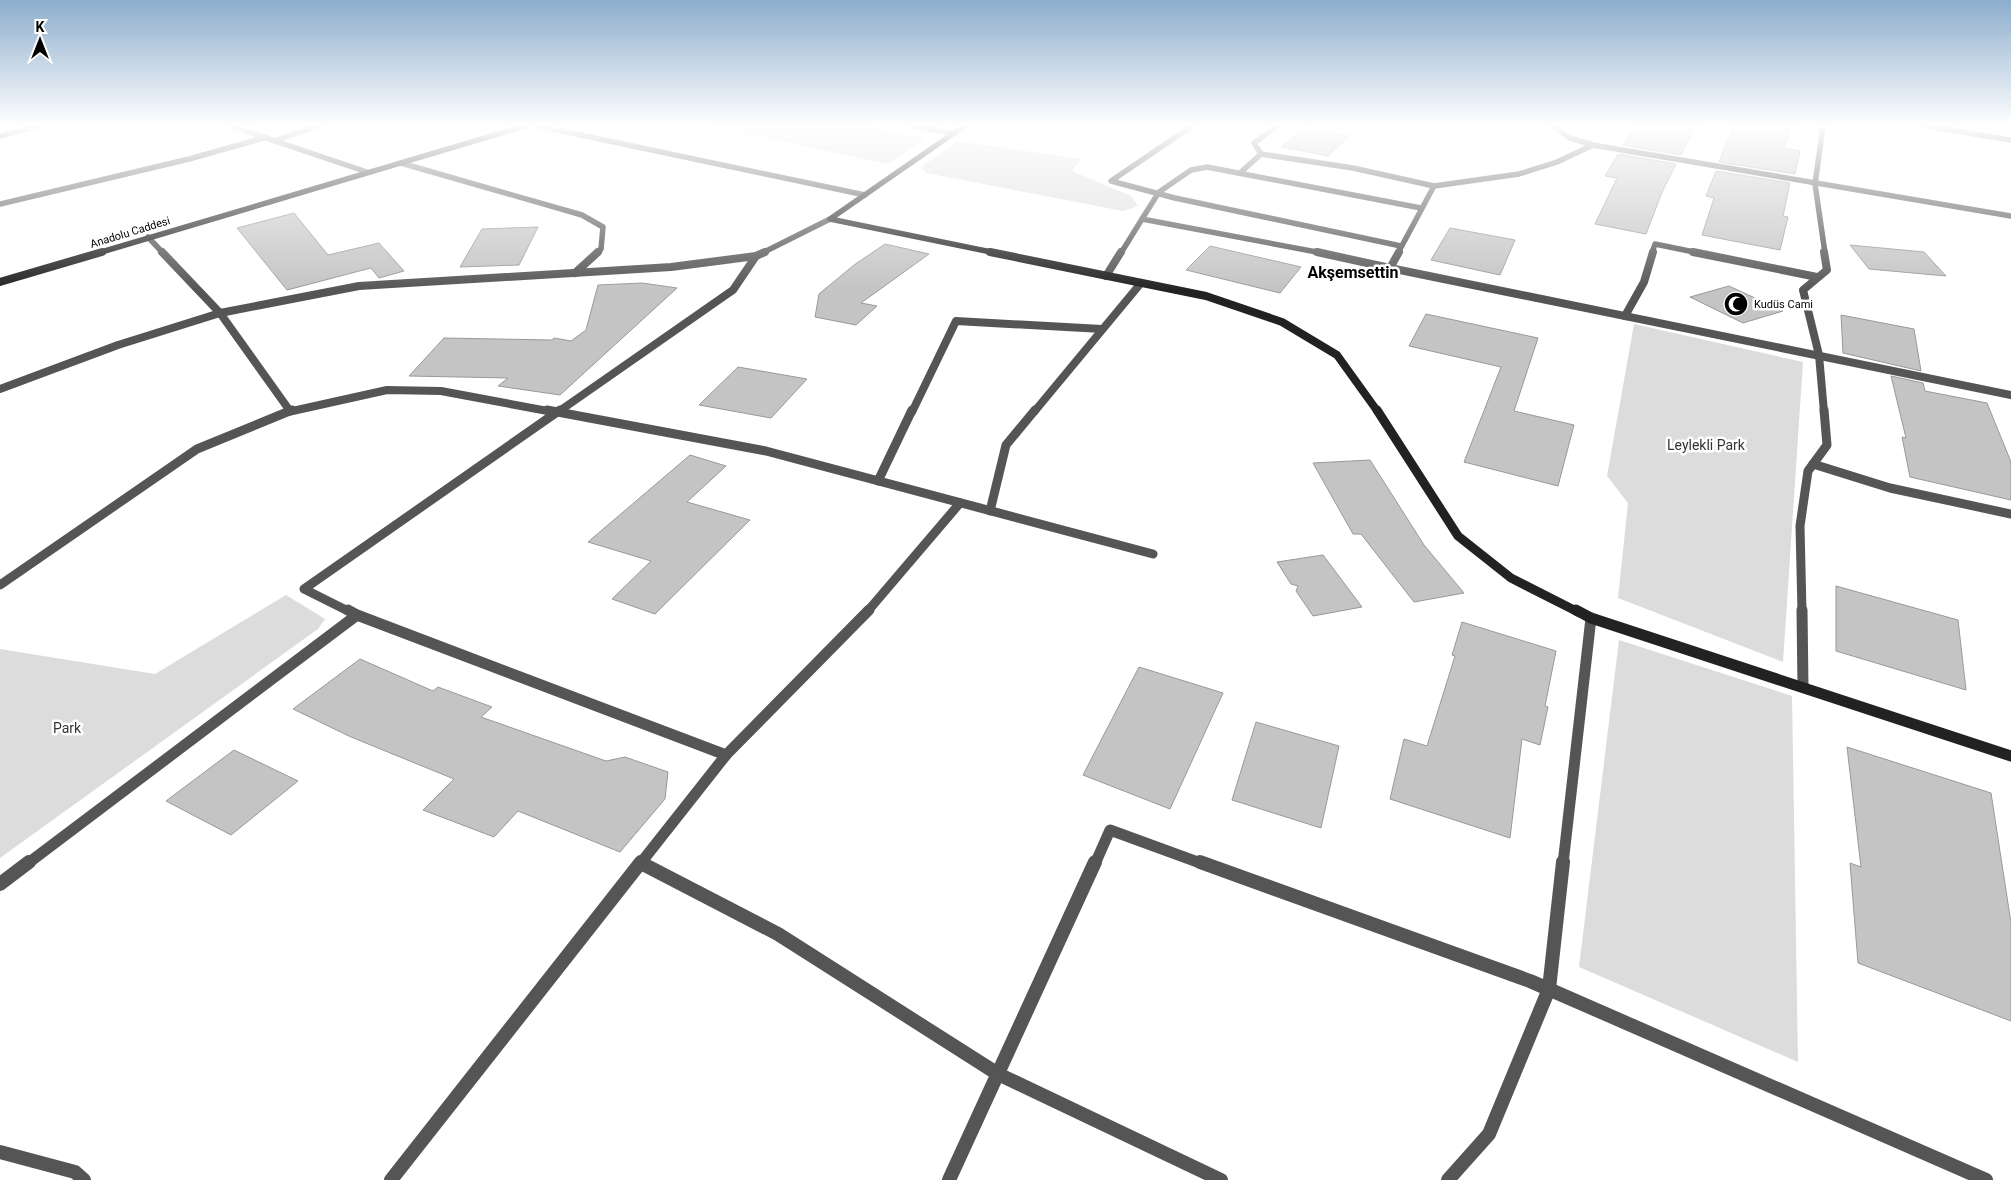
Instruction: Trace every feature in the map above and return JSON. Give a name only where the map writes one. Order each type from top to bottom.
[{"type":"street","points":[[0,204],[96,181]]},
{"type":"street","name":"Anadolu Caddesi","points":[[0,282],[336,181]]},
{"type":"street","points":[[463,181],[582,214],[603,227],[601,249],[575,273]]},
{"type":"street","points":[[799,181],[865,195]]},
{"type":"street","points":[[0,389],[118,345],[220,313],[359,286],[448,279],[671,267],[756,256],[830,219],[885,181]]},
{"type":"street","points":[[1111,181],[1159,192],[1175,198],[1401,246]]},
{"type":"street","points":[[1106,276],[1159,192],[1175,181]]},
{"type":"street","points":[[1282,181],[1422,208]]},
{"type":"street","points":[[1412,181],[1434,186],[1469,181]]},
{"type":"street","points":[[1816,181],[2011,216]]},
{"type":"street","points":[[1803,688],[1800,526],[1808,471],[1827,445],[1819,355],[1803,290],[1827,270],[1816,181]]},
{"type":"street","points":[[1390,268],[1434,186]]},
{"type":"street","points":[[830,219],[1206,296],[1282,322],[1337,355],[1367,395],[1458,536],[1511,578],[1591,618],[2011,756]]},
{"type":"street","points":[[1142,219],[1309,250],[2011,395]]},
{"type":"street","points":[[148,237],[220,313],[290,411]]},
{"type":"street","points":[[1625,316],[1644,282],[1655,244],[1817,277]]},
{"type":"street","points":[[726,756],[357,615],[304,589],[558,414],[733,290],[756,256]]},
{"type":"street","points":[[990,511],[1006,445],[1141,283]]},
{"type":"street","points":[[878,481],[956,321],[1102,330]]},
{"type":"street","points":[[0,586],[197,449],[290,411],[387,390],[441,391],[766,451],[1153,554]]},
{"type":"street","points":[[1812,464],[1890,488],[2011,514]]},
{"type":"street","points":[[391,1180],[726,756],[875,604],[960,503]]},
{"type":"street","points":[[0,884],[357,615]]},
{"type":"street","points":[[1448,1180],[1489,1134],[1548,989],[1591,618]]},
{"type":"street","points":[[949,1180],[1110,830],[1548,989],[1986,1180]]},
{"type":"street","points":[[641,863],[778,934],[998,1074],[1221,1180]]},
{"type":"street","points":[[0,1152],[74,1172],[84,1180]]},
{"type":"green space","points":[[969,181],[1096,181],[1131,196],[1138,206],[1123,211]]},
{"type":"green space","name":"Leylekli Park","points":[[1634,324],[1803,362],[1783,662],[1618,598],[1628,503],[1607,476]]},
{"type":"green space","name":"Park","points":[[286,595],[325,619],[318,629],[0,858],[0,649],[155,674]]},
{"type":"green space","points":[[1619,640],[1792,696],[1798,1062],[1579,967]]},
{"type":"building","points":[[1616,181],[1667,181],[1646,234],[1595,224]]},
{"type":"building","points":[[1712,181],[1778,181],[1790,183],[1783,216],[1788,217],[1780,250],[1702,235],[1714,198],[1706,196]]},
{"type":"building","points":[[294,213],[328,255],[379,243],[404,271],[379,278],[371,268],[287,290],[237,228]]},
{"type":"building","points":[[538,227],[519,265],[460,267],[482,229]]},
{"type":"building","points":[[1450,228],[1515,240],[1500,275],[1431,260]]},
{"type":"building","points":[[885,244],[929,254],[861,303],[877,306],[856,325],[815,317],[819,294],[854,265]]},
{"type":"building","points":[[1850,245],[1924,252],[1946,276],[1869,269]]},
{"type":"building","points":[[1210,246],[1301,267],[1280,293],[1186,270]]},
{"type":"building","points":[[642,283],[677,288],[560,395],[498,386],[508,378],[409,376],[444,338],[552,340],[554,338],[571,341],[586,330],[598,285]]},
{"type":"building","name":"Kudüs Cami","points":[[1729,286],[1783,311],[1743,323],[1690,297]]},
{"type":"building","points":[[1426,314],[1538,338],[1514,411],[1574,425],[1558,486],[1464,462],[1501,367],[1409,346]]},
{"type":"building","points":[[1841,315],[1914,329],[1921,371],[1843,353]]},
{"type":"building","points":[[738,367],[807,379],[771,418],[699,405]]},
{"type":"building","points":[[1891,376],[1923,383],[1925,391],[1987,403],[2011,462],[2011,500],[1910,477],[1902,437],[1906,438]]},
{"type":"building","points":[[690,455],[726,466],[687,502],[750,520],[655,614],[612,599],[651,561],[588,542]]},
{"type":"building","points":[[1370,460],[1424,545],[1464,593],[1414,602],[1361,534],[1353,534],[1313,463]]},
{"type":"building","points":[[1323,555],[1362,607],[1313,616],[1296,591],[1298,586],[1291,584],[1277,562]]},
{"type":"building","points":[[1836,586],[1958,620],[1966,690],[1836,651]]},
{"type":"building","points":[[1462,622],[1556,651],[1545,706],[1548,707],[1540,745],[1522,739],[1510,838],[1390,799],[1404,739],[1427,746],[1455,656],[1452,655]]},
{"type":"building","points":[[360,659],[433,691],[438,687],[492,707],[481,717],[606,761],[625,757],[668,772],[665,799],[620,852],[518,811],[494,837],[423,810],[454,779],[351,737],[293,709]]},
{"type":"building","points":[[1139,667],[1223,693],[1170,809],[1083,775]]},
{"type":"building","points":[[1256,722],[1339,746],[1321,828],[1232,800]]},
{"type":"building","points":[[1847,747],[1991,793],[2011,923],[2011,1021],[1858,963],[1850,863],[1861,867]]},
{"type":"building","points":[[234,750],[298,781],[231,835],[166,801]]},
{"type":"place","name":"Kudüs Cami","points":[[1736,304]]},
{"type":"district","name":"Akşemsettin","points":[[1353,272]]}]
